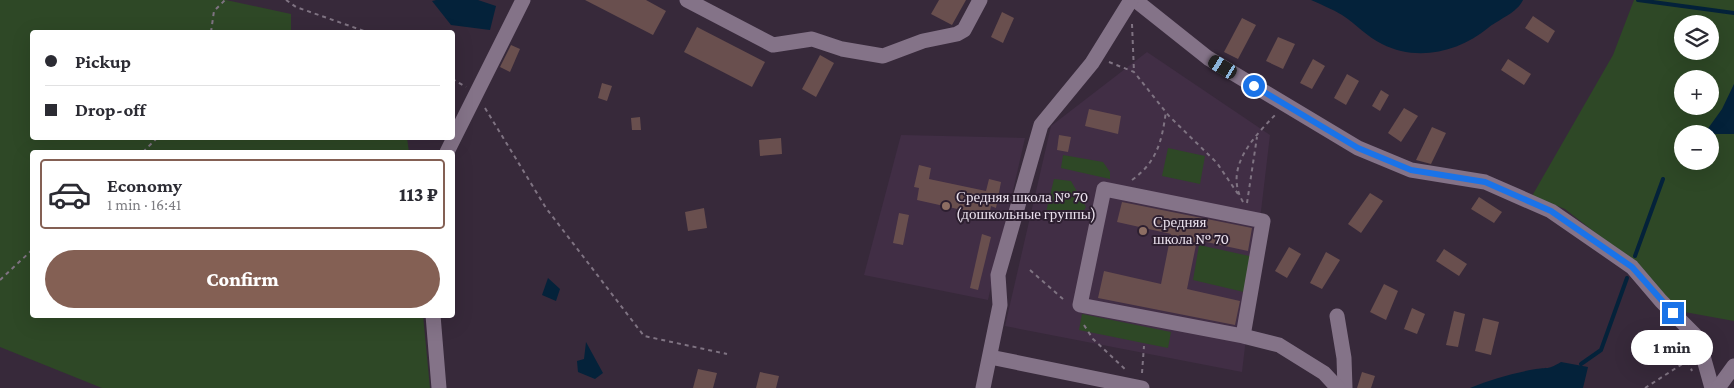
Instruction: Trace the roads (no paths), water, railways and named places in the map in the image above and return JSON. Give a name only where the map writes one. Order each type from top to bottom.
[{"type":"street","points":[[455,134],[523,0]]},
{"type":"street","points":[[687,0],[772,45],[812,40],[842,49],[883,56],[923,41],[958,34],[964,30],[980,0]]},
{"type":"street","points":[[983,388],[1000,305],[998,275],[1041,125],[1095,58],[1131,2],[1151,13],[1208,58],[1358,148],[1411,170],[1485,182],[1551,211],[1632,267],[1661,301],[1698,338],[1712,388]]},
{"type":"street","points":[[1243,336],[1263,221],[1104,189],[1080,305],[1243,336],[1279,345],[1324,373],[1338,388]]},
{"type":"street","points":[[1337,316],[1344,358],[1345,388]]},
{"type":"street","points":[[433,318],[440,388]]},
{"type":"street","points":[[990,357],[1142,388]]},
{"type":"street","points":[[1718,388],[1734,366]]},
{"type":"water","points":[[478,0],[496,6],[490,30],[451,25],[432,1]]},
{"type":"water","points":[[1311,0],[1523,0],[1517,9],[1464,43],[1437,52],[1423,53],[1395,49],[1382,44],[1371,38],[1342,15]]},
{"type":"water","points":[[1734,84],[1734,134],[1719,134],[1719,125],[1710,125],[1722,109]]},
{"type":"water","points":[[548,278],[560,289],[556,301],[542,295]]},
{"type":"water","points":[[586,342],[603,373],[595,379],[578,372],[577,361],[584,359]]},
{"type":"water","points":[[1561,362],[1588,367],[1583,388],[1470,388],[1511,374],[1551,367]]},
{"type":"waterway","points":[[1638,0],[1734,13]]},
{"type":"waterway","points":[[1635,256],[1663,179]]},
{"type":"waterway","points":[[1581,364],[1601,350],[1627,278]]},
{"type":"place","name":"Средняя школа № 70 (дошкольные группы)","points":[[946,206]]},
{"type":"place","name":"Средняя школа № 70","points":[[1143,231]]}]
